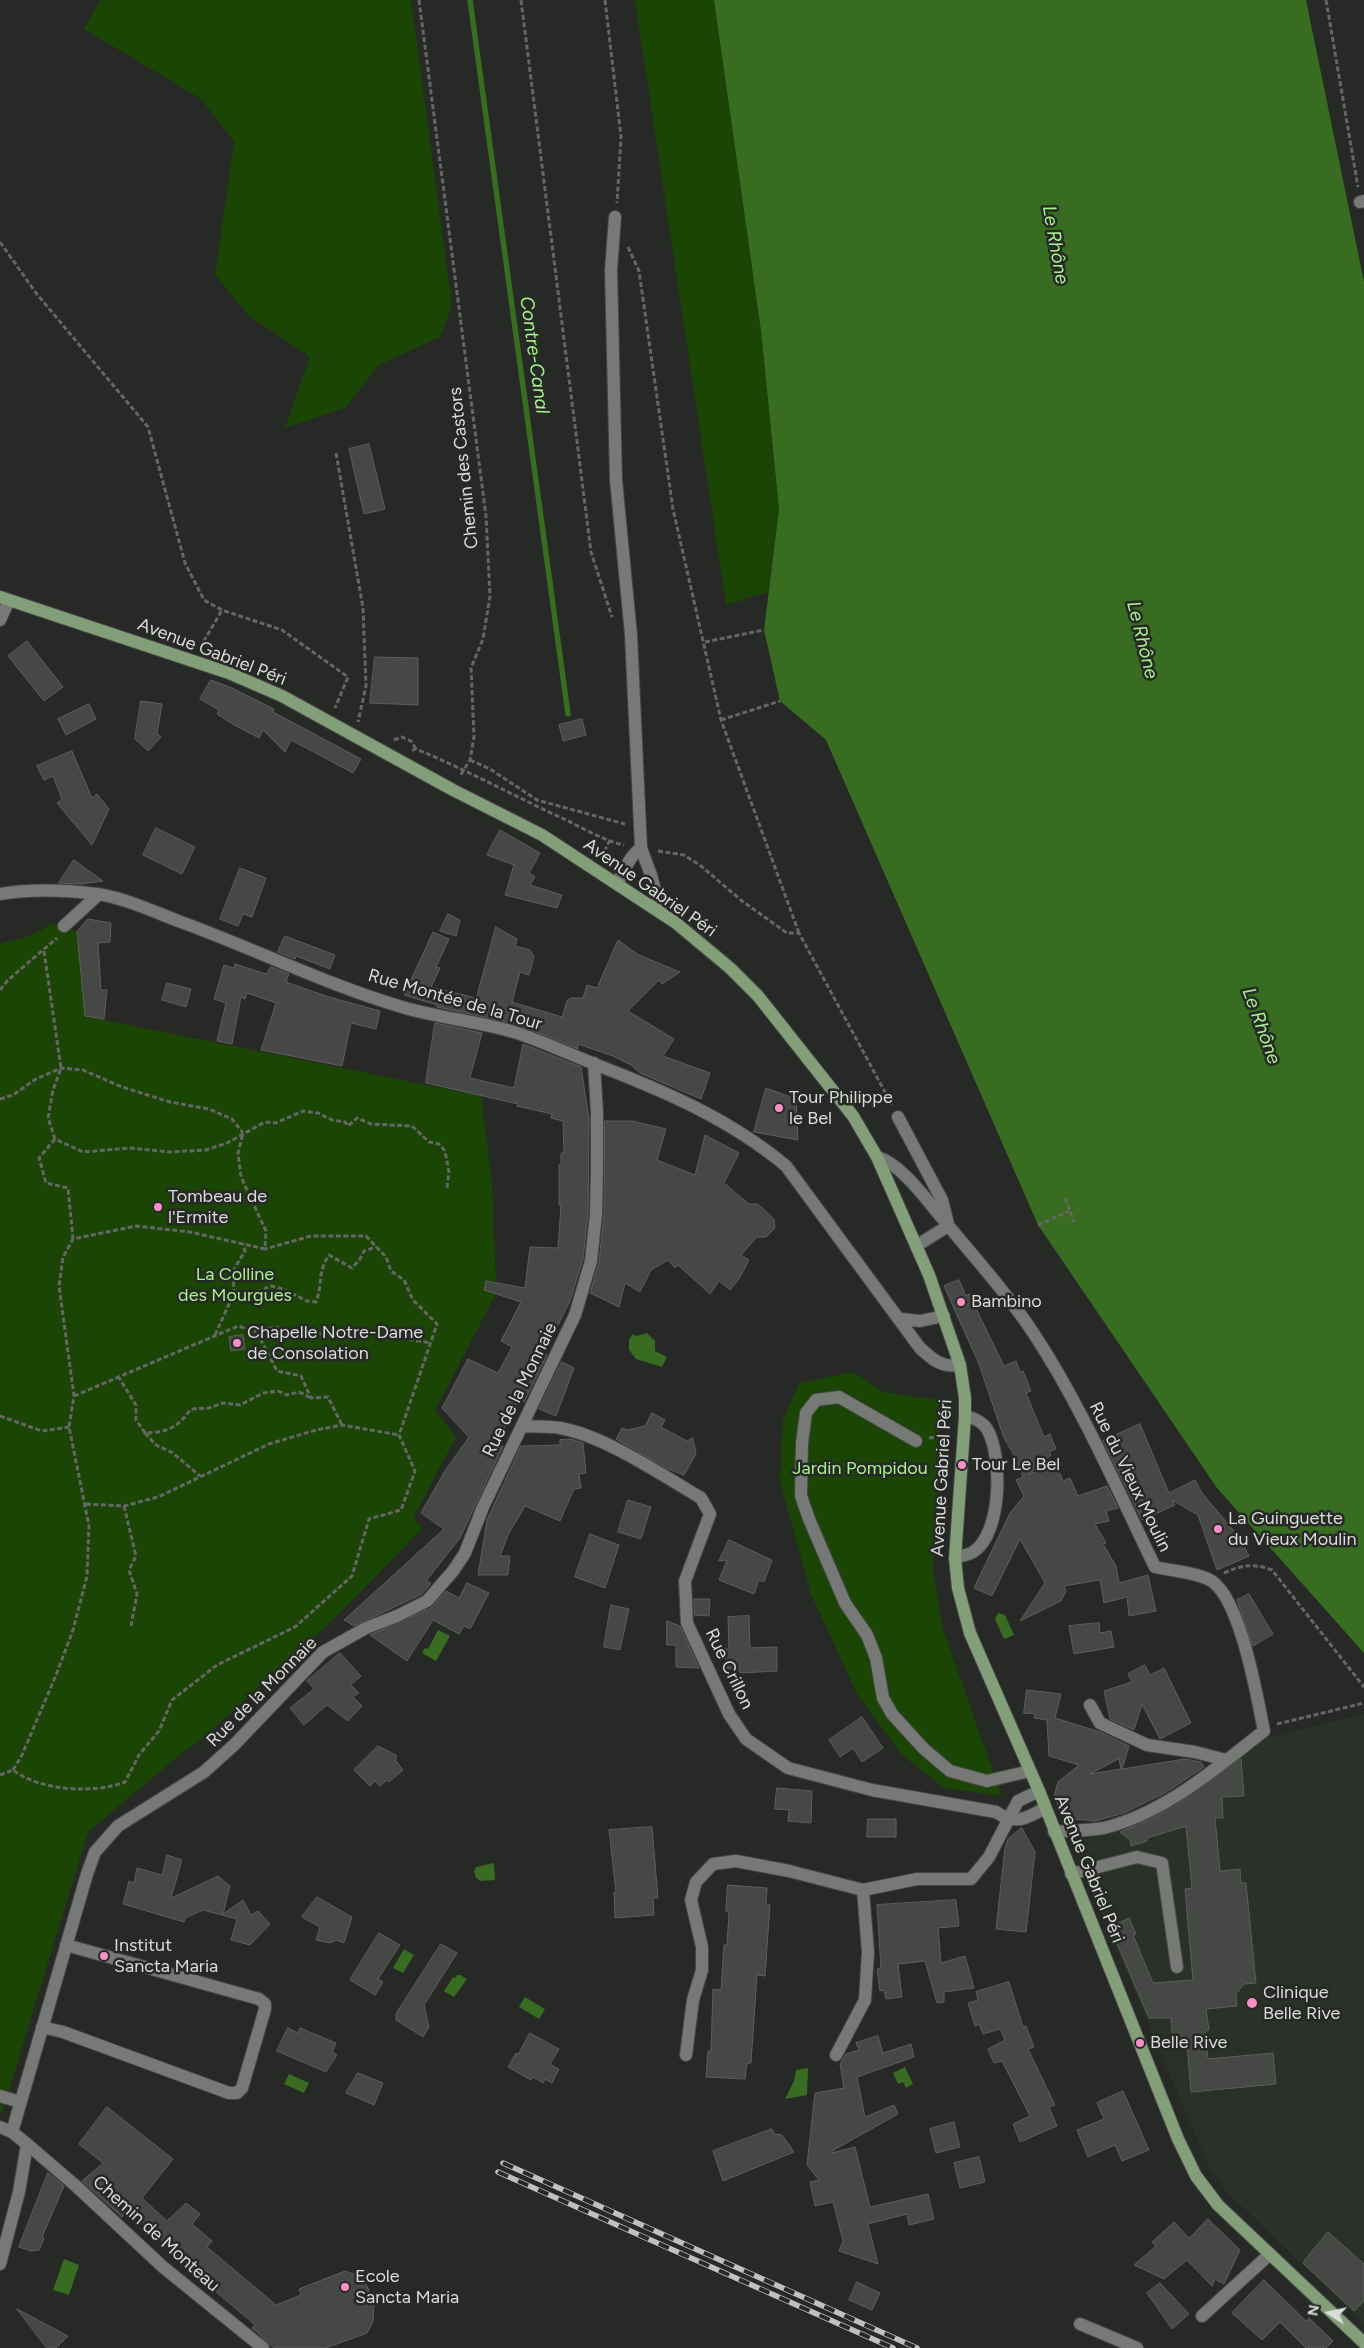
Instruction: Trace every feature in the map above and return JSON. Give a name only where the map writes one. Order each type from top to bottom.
[{"type":"main road","name":"Avenue Gabriel Péri","points":[[5,599],[229,673],[359,728],[453,790],[542,835],[617,883],[699,942],[758,996],[853,1116],[876,1157],[916,1246],[944,1316],[960,1366],[965,1398],[965,1416],[955,1558],[958,1588],[970,1633],[1039,1791],[1178,2139],[1196,2176],[1218,2205],[1364,2344]]},
{"type":"street","points":[[615,217],[611,270],[616,480],[631,635],[641,848],[652,875],[661,913]]},
{"type":"street","points":[[0,620],[5,599]]},
{"type":"street","points":[[617,883],[626,870],[632,853],[641,848]]},
{"type":"street","name":"Rue Montée de la Tour","points":[[0,894],[25,890],[99,894],[208,932],[336,983],[403,1007],[460,1018],[514,1032],[594,1063],[688,1103],[724,1121],[762,1146],[786,1166],[901,1319],[920,1348],[935,1362],[949,1367],[960,1366]]},
{"type":"street","points":[[64,926],[99,894]]},
{"type":"street","name":"Rue de la Monnaie","points":[[12,2132],[87,1874],[95,1852],[105,1839],[118,1826],[204,1772],[324,1652],[366,1628],[397,1616],[427,1601],[453,1571],[465,1553],[483,1507],[575,1316],[591,1261],[596,1214],[597,1166],[597,1113],[594,1063]]},
{"type":"street","points":[[898,1117],[942,1200],[948,1226],[916,1246]]},
{"type":"street","name":"Rue du Vieux Moulin","points":[[876,1157],[887,1159],[901,1172],[999,1285],[1035,1335],[1077,1408],[1156,1567],[1209,1579]]},
{"type":"street","points":[[901,1319],[920,1321],[944,1316]]},
{"type":"street","points":[[916,1441],[839,1398],[816,1400],[806,1414],[802,1443],[801,1496],[808,1519],[845,1603],[867,1635],[876,1658],[883,1698],[892,1714],[924,1749],[950,1771],[987,1780],[1030,1770]]},
{"type":"street","points":[[955,1558],[974,1552],[988,1536],[995,1513],[998,1459],[987,1429],[976,1418],[965,1416]]},
{"type":"street","name":"Rue Crillon","points":[[522,1426],[560,1428],[584,1434],[639,1462],[701,1498],[707,1505],[710,1514],[686,1580],[687,1623],[729,1714],[746,1739],[788,1768],[872,1790],[996,1812],[1008,1820]]},
{"type":"street","points":[[1054,1832],[1104,1828],[1141,1814],[1182,1793],[1264,1731],[1246,1650],[1231,1604],[1209,1579]]},
{"type":"street","points":[[1090,1704],[1100,1723],[1147,1744],[1195,1752],[1226,1760]]},
{"type":"street","points":[[686,2055],[692,2000],[702,1970],[702,1947],[691,1900],[696,1882],[713,1864],[736,1861],[789,1871],[863,1890],[917,1879],[971,1879],[989,1857],[1018,1801],[1039,1791]]},
{"type":"street","points":[[1008,1820],[1023,1819],[1045,1808]]},
{"type":"street","points":[[1071,1874],[1137,1857],[1162,1863],[1177,1967]]},
{"type":"street","points":[[836,2055],[865,2000],[868,1952],[863,1890]]},
{"type":"street","points":[[42,2027],[70,2034],[229,2092],[237,2093],[242,2088],[265,2009],[265,2004],[259,1999],[66,1945]]},
{"type":"street","points":[[0,2096],[20,2102]]},
{"type":"street","name":"Chemin de Monteau","points":[[0,2127],[12,2132],[27,2144],[76,2186],[163,2268],[263,2348]]},
{"type":"street","points":[[0,2264],[19,2192],[27,2144]]},
{"type":"street","points":[[1202,2316],[1270,2254]]},
{"type":"street","points":[[1080,2324],[1137,2348]]},
{"type":"path","name":"Chemin des Castors","points":[[419,0],[486,516],[490,596],[482,639],[471,668],[474,737],[470,760]]},
{"type":"path","points":[[521,0],[592,552],[613,619],[631,635]]},
{"type":"path","points":[[605,0],[621,137],[615,217]]},
{"type":"path","points":[[1326,0],[1362,201]]},
{"type":"path","points":[[0,242],[36,293],[148,427],[185,563],[204,600],[222,610],[282,630],[348,677],[334,712]]},
{"type":"path","points":[[627,244],[639,271],[673,509],[721,720],[799,933],[898,1117]]},
{"type":"path","points":[[336,453],[363,608],[366,686],[359,728],[349,720]]},
{"type":"path","points":[[192,643],[201,646],[222,610]]},
{"type":"path","points":[[704,642],[764,630]]},
{"type":"path","points":[[721,720],[780,701]]},
{"type":"path","points":[[386,737],[393,741],[402,737],[411,741],[416,749],[463,769],[532,804],[610,840],[641,848],[684,855],[701,866],[742,901],[787,933],[799,933]]},
{"type":"path","points":[[463,769],[470,760],[490,769],[537,800],[628,825]]},
{"type":"path","points":[[598,863],[610,840]]},
{"type":"path","points":[[0,990],[8,980],[54,942],[64,926]]},
{"type":"path","points":[[44,951],[62,1068],[53,1090],[48,1118],[55,1139],[83,1152],[130,1148],[170,1152],[206,1150],[227,1143],[265,1122],[276,1123],[303,1111],[345,1122],[348,1126],[357,1118],[371,1124],[412,1126],[429,1142],[439,1144],[445,1151],[449,1172],[447,1188]]},
{"type":"path","points":[[0,1099],[13,1095],[36,1079],[62,1068],[83,1070],[122,1087],[170,1102],[209,1109],[232,1119],[243,1133]]},
{"type":"path","points":[[243,1133],[238,1153],[241,1177],[266,1231],[265,1249]]},
{"type":"path","points":[[0,1775],[13,1770],[22,1754],[56,1675],[72,1630],[87,1576],[90,1526],[69,1427],[74,1396],[59,1286],[63,1257],[73,1239],[68,1188],[46,1183],[39,1158],[55,1139]]},
{"type":"path","points":[[1065,1198],[1074,1222]]},
{"type":"path","points":[[1038,1225],[1069,1210]]},
{"type":"path","points":[[13,1770],[24,1778],[42,1784],[76,1788],[108,1788],[125,1782],[139,1755],[159,1730],[172,1700],[217,1665],[295,1627],[352,1576],[369,1519],[401,1510],[415,1471],[399,1435],[437,1324],[413,1300],[404,1280],[391,1270],[386,1257],[366,1236],[311,1236],[265,1249],[190,1232],[136,1226],[73,1239]]},
{"type":"path","points":[[215,1336],[234,1293],[233,1271],[245,1251],[243,1244]]},
{"type":"path","points":[[234,1293],[259,1292],[271,1286],[283,1289],[307,1301],[316,1302],[322,1283],[320,1267],[329,1255],[352,1268],[360,1259],[364,1250],[376,1247]]},
{"type":"path","points":[[74,1396],[238,1326],[258,1332],[275,1327],[307,1335],[360,1331],[431,1343]]},
{"type":"path","points":[[258,1332],[278,1371],[300,1376],[311,1398]]},
{"type":"path","points":[[118,1376],[136,1405],[136,1420],[144,1433],[156,1445],[173,1453],[200,1476]]},
{"type":"path","points":[[144,1433],[159,1432],[179,1425],[191,1409],[209,1408],[223,1403],[240,1405],[263,1393],[278,1391],[287,1395],[299,1392],[311,1398],[328,1397],[342,1425]]},
{"type":"path","points":[[0,1416],[42,1431],[69,1427]]},
{"type":"path","points":[[86,1504],[124,1506],[158,1497],[269,1444],[342,1425],[399,1435]]},
{"type":"path","points":[[124,1506],[136,1556],[129,1570],[137,1594],[131,1626]]},
{"type":"path","points":[[1209,1579],[1240,1566],[1259,1565],[1272,1570],[1364,1687]]},
{"type":"path","points":[[1264,1731],[1272,1726],[1364,1703]]},
{"type":"shaded area","name":"Clinique Belle Rive","points":[[1364,1714],[1364,2324],[1226,2191],[1208,2165],[1071,1841],[1119,1831],[1183,1802],[1269,1737]]},
{"type":"green space","points":[[100,0],[411,0],[452,306],[440,337],[379,365],[345,408],[285,428],[310,357],[249,316],[215,275],[234,142],[201,99],[84,29]]},
{"type":"green space","points":[[635,0],[714,0],[761,331],[779,510],[768,592],[726,605]]},
{"type":"green space","name":"La Colline des Mourgues","points":[[51,924],[64,926],[77,932],[85,1016],[481,1096],[492,1182],[496,1294],[435,1410],[456,1437],[413,1518],[423,1528],[333,1620],[201,1740],[183,1752],[88,1832],[2,2113],[0,2113],[0,944],[32,935]]},
{"type":"green space","name":"Jardin Pompidou","points":[[853,1372],[883,1392],[939,1400],[939,1471],[933,1570],[942,1627],[1002,1796],[944,1788],[902,1755],[857,1694],[811,1594],[780,1482],[783,1420],[799,1383]]},
{"type":"water","name":"Le Rhône","points":[[714,0],[1306,0],[1364,282],[1364,1653],[1217,1488],[1038,1225],[826,740],[780,701],[764,630],[779,509],[761,331]]},
{"type":"water","points":[[647,1333],[655,1341],[655,1351],[667,1357],[662,1367],[636,1359],[629,1350],[629,1339],[633,1334],[636,1336]]},
{"type":"water","points":[[998,1613],[1005,1615],[1014,1635],[1004,1639],[995,1619]]},
{"type":"water","points":[[438,1630],[450,1636],[436,1661],[422,1653],[425,1648],[428,1649]]},
{"type":"water","points":[[494,1863],[495,1880],[480,1881],[476,1878],[474,1871],[476,1867]]},
{"type":"water","points":[[404,1949],[414,1955],[403,1973],[393,1968]]},
{"type":"water","points":[[457,1975],[467,1979],[454,1997],[444,1991],[453,1977],[455,1978]]},
{"type":"water","points":[[525,1997],[545,2009],[539,2019],[519,2007]]},
{"type":"water","points":[[905,2067],[913,2084],[906,2088],[903,2082],[898,2084],[893,2073]]},
{"type":"water","points":[[808,2068],[807,2095],[785,2099],[794,2081],[796,2070]]},
{"type":"water","points":[[289,2074],[309,2083],[304,2093],[284,2084]]},
{"type":"water","points":[[64,2259],[79,2265],[69,2295],[53,2290]]},
{"type":"building","points":[[369,444],[385,509],[364,514],[349,449]]},
{"type":"building","points":[[27,641],[63,687],[44,701],[8,656]]},
{"type":"building","points":[[375,657],[418,658],[418,705],[370,703]]},
{"type":"building","points":[[211,680],[232,688],[274,709],[273,712],[361,759],[353,773],[291,740],[285,752],[263,730],[259,738],[217,714],[219,710],[200,699]]},
{"type":"building","points":[[141,701],[162,704],[157,734],[161,737],[148,751],[135,739]]},
{"type":"building","points":[[89,704],[96,719],[66,735],[58,719]]},
{"type":"building","points":[[582,719],[586,735],[563,741],[559,725]]},
{"type":"building","points":[[72,751],[92,798],[97,794],[109,809],[92,845],[57,803],[62,799],[53,776],[44,780],[37,766]]},
{"type":"building","points":[[156,828],[195,847],[182,874],[143,855]]},
{"type":"building","points":[[500,830],[540,853],[529,873],[535,877],[530,885],[562,895],[557,908],[505,895],[514,865],[487,855]]},
{"type":"building","points":[[74,860],[103,881],[81,884],[59,883]]},
{"type":"building","points":[[240,868],[266,878],[252,917],[243,914],[238,926],[220,919]]},
{"type":"building","points":[[448,914],[460,920],[456,936],[440,931]]},
{"type":"building","points":[[88,919],[111,923],[110,942],[98,943],[101,990],[107,990],[104,1019],[85,1016],[77,932]]},
{"type":"building","points":[[496,927],[517,939],[515,946],[530,950],[534,957],[529,975],[520,972],[512,1002],[562,1017],[567,1001],[570,998],[583,998],[587,985],[597,988],[618,940],[640,956],[680,972],[662,984],[659,980],[628,1011],[674,1039],[663,1056],[710,1073],[701,1099],[640,1073],[631,1065],[613,1056],[578,1044],[578,1049],[516,1024],[437,1007],[437,1005],[404,995],[433,932],[449,939],[436,967],[440,968],[431,987],[476,998]]},
{"type":"building","points":[[285,936],[335,955],[330,969],[296,956],[295,959],[278,952]]},
{"type":"building","points":[[235,964],[266,974],[271,967],[289,974],[286,982],[329,997],[380,1011],[376,1029],[351,1023],[342,1066],[261,1050],[276,1003],[247,993],[245,999],[241,997],[232,1044],[217,1041],[226,1003],[214,999],[224,965],[234,968]]},
{"type":"building","points":[[167,983],[191,989],[186,1007],[162,1000]]},
{"type":"building","points":[[435,1023],[482,1033],[470,1078],[514,1088],[523,1044],[581,1067],[589,1119],[588,1213],[583,1259],[570,1301],[544,1353],[547,1355],[524,1402],[519,1399],[495,1447],[503,1446],[460,1538],[426,1581],[431,1583],[422,1594],[354,1626],[344,1620],[444,1529],[421,1513],[445,1471],[469,1437],[442,1408],[468,1359],[498,1373],[512,1347],[501,1341],[521,1302],[484,1290],[486,1281],[525,1288],[530,1247],[558,1248],[561,1205],[559,1205],[559,1165],[561,1164],[561,1153],[564,1153],[563,1121],[551,1118],[552,1114],[517,1106],[518,1104],[426,1083]]},
{"type":"building","name":"Tour Philippe le Bel","points":[[766,1088],[796,1099],[798,1140],[754,1132]]},
{"type":"building","points":[[605,1121],[632,1121],[666,1129],[657,1160],[695,1175],[705,1135],[739,1153],[724,1183],[749,1204],[758,1204],[774,1219],[775,1228],[766,1237],[757,1237],[741,1255],[749,1260],[739,1279],[730,1290],[719,1281],[710,1294],[678,1265],[675,1268],[668,1260],[651,1270],[640,1292],[625,1283],[619,1307],[590,1293],[599,1262],[604,1215]]},
{"type":"building","points":[[959,1280],[966,1296],[969,1294],[1004,1366],[1016,1361],[1020,1372],[1023,1371],[1031,1391],[1026,1393],[1044,1437],[1050,1434],[1056,1449],[1049,1452],[1051,1455],[1028,1475],[1055,1463],[1063,1481],[1070,1478],[1078,1496],[1107,1486],[1118,1508],[1106,1511],[1109,1521],[1095,1524],[1106,1543],[1103,1544],[1116,1566],[1119,1583],[1148,1575],[1156,1611],[1129,1616],[1127,1597],[1104,1603],[1100,1580],[1064,1586],[1066,1591],[1061,1601],[1020,1621],[1045,1583],[1020,1539],[992,1596],[974,1588],[1010,1513],[1024,1496],[1016,1480],[1023,1477],[1013,1453],[1004,1438],[979,1364],[944,1286]]},
{"type":"building","name":"Chapelle Notre-Dame de Consolation","points":[[243,1335],[245,1349],[231,1351],[229,1337]]},
{"type":"building","points":[[562,1362],[574,1368],[556,1416],[539,1409]]},
{"type":"building","points":[[652,1413],[665,1420],[661,1427],[687,1441],[693,1438],[696,1454],[684,1475],[668,1469],[616,1439],[622,1428],[628,1430],[645,1426]]},
{"type":"building","name":"La Guinguette du Vieux Moulin","points":[[1140,1424],[1169,1493],[1195,1480],[1202,1493],[1239,1537],[1249,1556],[1217,1570],[1198,1515],[1172,1500],[1175,1505],[1142,1520],[1103,1441]]},
{"type":"building","points":[[571,1439],[583,1443],[586,1473],[579,1474],[581,1488],[574,1489],[560,1521],[525,1506],[508,1535],[500,1556],[510,1556],[508,1575],[478,1575],[487,1520],[521,1446],[560,1445],[560,1440]]},
{"type":"building","points":[[628,1500],[651,1507],[641,1539],[618,1532]]},
{"type":"building","points":[[590,1534],[619,1545],[605,1588],[575,1577]]},
{"type":"building","points":[[729,1540],[772,1560],[764,1582],[759,1580],[754,1594],[719,1580],[727,1560],[719,1561]]},
{"type":"building","points":[[467,1583],[489,1593],[470,1629],[464,1626],[459,1634],[433,1620],[407,1661],[370,1635],[431,1608],[446,1591],[459,1598]]},
{"type":"building","points":[[1249,1594],[1273,1634],[1253,1646],[1237,1600]]},
{"type":"building","points":[[694,1599],[710,1599],[709,1616],[695,1615]]},
{"type":"building","points":[[611,1605],[629,1609],[620,1650],[604,1647]]},
{"type":"building","points":[[749,1616],[750,1648],[777,1647],[777,1671],[740,1673],[739,1669],[728,1669],[723,1649],[729,1649],[728,1617]]},
{"type":"building","points":[[667,1621],[680,1626],[699,1668],[676,1667],[676,1645],[667,1645]]},
{"type":"building","points":[[1099,1623],[1100,1633],[1111,1631],[1114,1647],[1074,1654],[1069,1626]]},
{"type":"building","points":[[340,1653],[361,1676],[351,1685],[359,1693],[353,1697],[362,1706],[348,1721],[327,1705],[304,1725],[290,1708],[314,1689],[307,1681]]},
{"type":"building","points":[[1145,1665],[1150,1675],[1164,1668],[1191,1723],[1160,1739],[1142,1704],[1134,1730],[1110,1719],[1104,1691],[1132,1682],[1128,1674]]},
{"type":"building","points":[[1027,1690],[1061,1694],[1055,1718],[1100,1732],[1129,1746],[1122,1769],[1185,1759],[1201,1762],[1204,1767],[1165,1793],[1124,1813],[1095,1821],[1063,1818],[1054,1796],[1058,1782],[1079,1765],[1049,1756],[1047,1720],[1034,1718],[1035,1714],[1024,1713]],"holes":[[[1119,1759],[1121,1769],[1090,1774]]]},
{"type":"building","points":[[862,1717],[883,1748],[862,1762],[853,1748],[840,1757],[829,1740]]},
{"type":"building","points":[[378,1746],[396,1755],[396,1761],[403,1770],[389,1782],[387,1780],[380,1786],[375,1781],[370,1786],[354,1770]]},
{"type":"building","points":[[1241,1759],[1244,1796],[1222,1797],[1223,1818],[1215,1818],[1220,1871],[1240,1869],[1241,1883],[1246,1883],[1256,1983],[1244,1984],[1236,1994],[1237,2006],[1206,2009],[1209,2030],[1205,2031],[1208,2059],[1273,2053],[1276,2084],[1191,2092],[1187,2044],[1178,2046],[1172,2034],[1171,2018],[1149,2018],[1110,1927],[1129,1918],[1136,1934],[1133,1935],[1153,1983],[1193,1980],[1185,1889],[1192,1888],[1186,1826],[1147,1838],[1147,1841],[1131,1846],[1130,1840],[1120,1832],[1173,1807]]},
{"type":"building","points":[[777,1788],[812,1791],[811,1823],[788,1821],[789,1810],[775,1809]]},
{"type":"building","points":[[868,1819],[896,1819],[896,1837],[867,1837]]},
{"type":"building","points":[[652,1827],[658,1898],[653,1898],[654,1915],[615,1918],[614,1892],[616,1892],[609,1830]]},
{"type":"building","points":[[1022,1828],[1035,1852],[1026,1932],[996,1929],[1005,1848],[1008,1839]]},
{"type":"building","points":[[167,1855],[182,1860],[171,1898],[218,1876],[230,1886],[223,1914],[243,1900],[251,1915],[258,1911],[270,1924],[250,1945],[231,1940],[237,1919],[203,1910],[185,1918],[184,1922],[123,1904],[129,1881],[134,1883],[137,1868],[162,1875]]},
{"type":"building","points":[[728,1885],[767,1888],[766,1904],[770,1905],[765,1976],[757,1975],[751,2063],[747,2063],[745,2079],[706,2077],[708,2051],[711,2051],[713,1989],[721,1990],[724,1945],[727,1945],[729,1912],[726,1911]]},
{"type":"building","points":[[317,1897],[352,1917],[344,1943],[336,1940],[330,1943],[316,1940],[320,1927],[302,1917]]},
{"type":"building","points":[[956,1900],[959,1926],[938,1928],[941,1963],[965,1956],[974,1988],[944,1992],[944,2002],[937,2003],[925,1961],[898,1964],[902,1997],[886,1999],[884,1990],[880,1991],[877,1969],[881,1968],[877,1905]]},
{"type":"building","points":[[379,1933],[400,1945],[378,1979],[383,1982],[375,1995],[350,1980]]},
{"type":"building","points":[[441,1944],[457,1953],[424,2005],[429,2027],[423,2037],[396,2020],[396,2014]]},
{"type":"building","points":[[1009,1982],[1023,2027],[1026,2026],[1034,2047],[1028,2049],[1055,2105],[1049,2107],[1057,2126],[1020,2142],[1013,2124],[1030,2116],[1002,2061],[994,2063],[988,2049],[1005,2040],[1000,2029],[983,2034],[979,2024],[975,2026],[968,2003],[978,2000],[976,1992]]},
{"type":"building","points":[[288,2028],[298,2033],[300,2028],[336,2043],[332,2052],[337,2055],[326,2072],[277,2051]]},
{"type":"building","points":[[530,2033],[559,2049],[550,2064],[559,2069],[552,2083],[545,2079],[543,2083],[533,2077],[531,2080],[508,2067]]},
{"type":"building","points":[[878,2036],[883,2053],[911,2044],[914,2057],[857,2077],[865,2117],[894,2105],[898,2114],[832,2151],[832,2153],[855,2147],[870,2207],[928,2194],[934,2219],[909,2225],[907,2214],[868,2224],[878,2264],[839,2251],[843,2241],[833,2202],[815,2206],[810,2182],[819,2180],[807,2165],[815,2093],[844,2088],[840,2064],[846,2054],[859,2050],[856,2043]]},
{"type":"building","points":[[358,2073],[383,2083],[374,2105],[346,2093]]},
{"type":"building","points":[[1123,2091],[1149,2150],[1122,2161],[1115,2145],[1088,2157],[1077,2130],[1104,2119],[1097,2103]]},
{"type":"building","points":[[107,2107],[173,2159],[142,2198],[167,2221],[186,2203],[200,2214],[192,2224],[212,2241],[207,2247],[276,2305],[301,2295],[299,2289],[345,2271],[356,2275],[367,2286],[374,2303],[373,2322],[367,2333],[326,2348],[274,2348],[252,2328],[255,2325],[174,2256],[176,2253],[128,2210],[122,2217],[82,2181],[103,2163],[79,2144]]},
{"type":"building","points":[[954,2122],[960,2147],[936,2153],[930,2129]]},
{"type":"building","points":[[772,2129],[774,2134],[782,2135],[794,2152],[723,2181],[713,2151]]},
{"type":"building","points":[[979,2157],[985,2182],[960,2188],[954,2163]]},
{"type":"building","points":[[48,2173],[64,2186],[42,2237],[44,2238],[39,2250],[31,2251],[19,2247]]},
{"type":"building","points":[[1208,2219],[1240,2250],[1224,2284],[1215,2279],[1212,2286],[1187,2260],[1164,2279],[1134,2265],[1156,2246],[1152,2242],[1174,2222],[1189,2238]]},
{"type":"building","points":[[1328,2232],[1364,2264],[1364,2301],[1354,2311],[1303,2263]]},
{"type":"building","points":[[1264,2280],[1306,2321],[1309,2318],[1333,2341],[1326,2348],[1306,2348],[1280,2322],[1262,2340],[1232,2313]]},
{"type":"building","points":[[857,2282],[880,2293],[872,2310],[849,2300]]},
{"type":"building","points":[[1160,2283],[1189,2314],[1172,2329],[1147,2293]]},
{"type":"building","points":[[17,2309],[68,2336],[56,2348],[47,2348]]},
{"type":"waterway","name":"Contre-Canal","points":[[470,0],[568,714]]},
{"type":"railway","points":[[503,2163],[917,2348]]},
{"type":"railway","points":[[498,2172],[893,2348]]},
{"type":"place","name":"Tour Philippe le Bel","points":[[779,1108]]},
{"type":"place","name":"Tombeau de l'Ermite","points":[[158,1207]]},
{"type":"place","name":"Bambino","points":[[961,1302]]},
{"type":"place","name":"Chapelle Notre-Dame de Consolation","points":[[237,1343]]},
{"type":"place","name":"Tour Le Bel","points":[[962,1465]]},
{"type":"place","name":"La Guinguette du Vieux Moulin","points":[[1218,1529]]},
{"type":"place","name":"Institut Sancta Maria","points":[[104,1956]]},
{"type":"place","name":"Clinique Belle Rive","points":[[1252,2003]]},
{"type":"place","name":"Belle Rive","points":[[1140,2043]]},
{"type":"place","name":"Ecole Sancta Maria","points":[[345,2287]]}]
